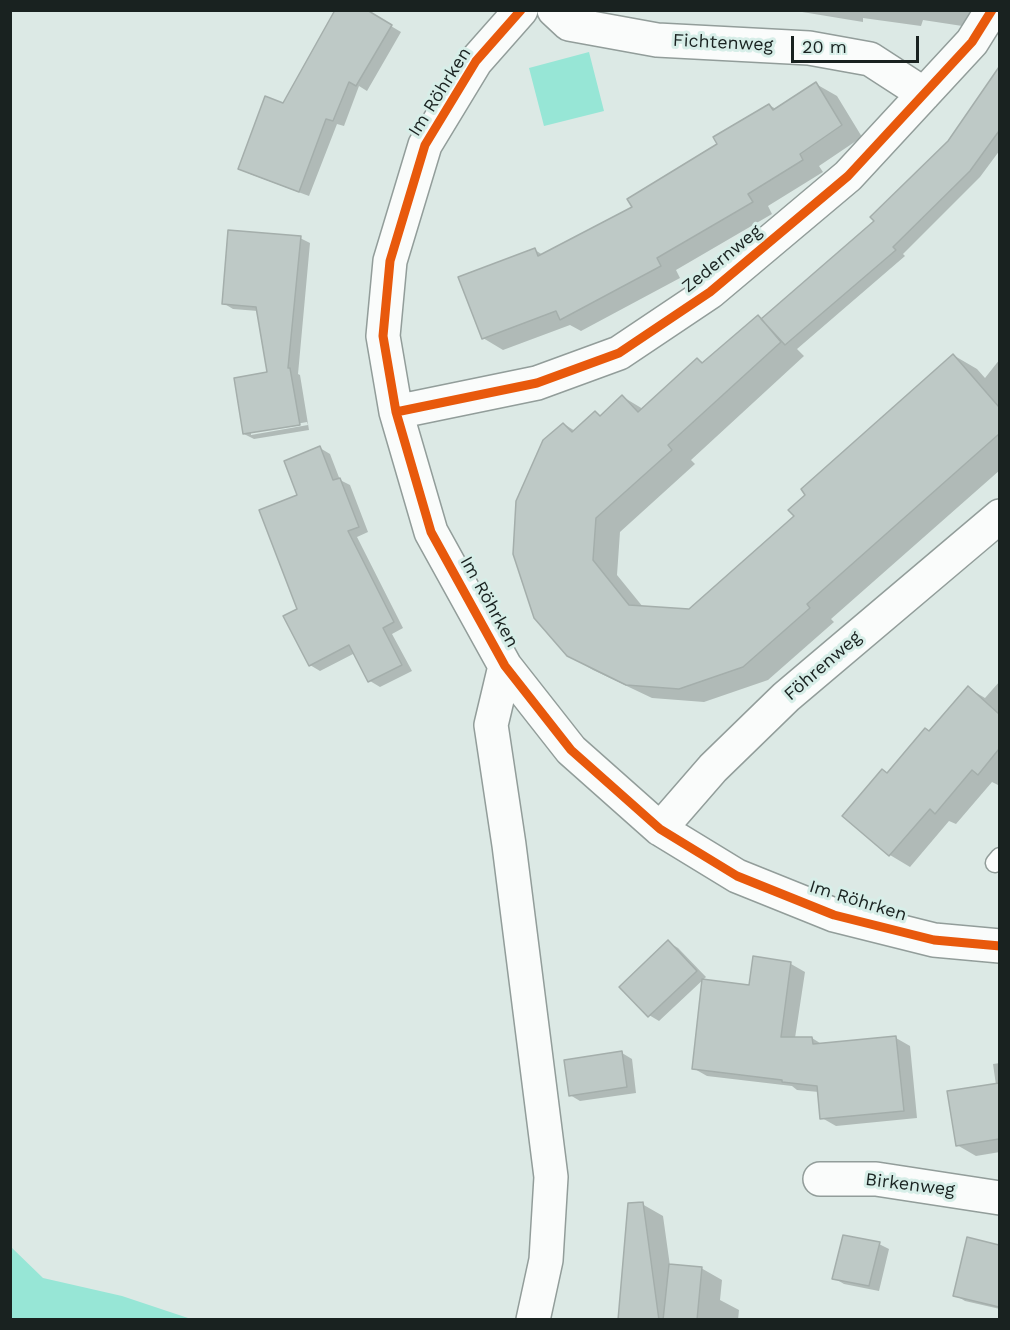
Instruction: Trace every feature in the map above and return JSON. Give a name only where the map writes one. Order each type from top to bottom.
[{"type":"street","name":"Im Röhrken","points":[[521,10],[476,61],[424,145],[390,261],[383,336],[396,412],[431,532],[506,666],[571,750],[660,829],[737,876],[834,915],[934,940],[999,946]]},
{"type":"street","name":"Fichtenweg","points":[[554,10],[569,24],[657,40],[809,48],[870,59],[924,94]]},
{"type":"street","name":"Zedernweg","points":[[396,412],[537,383],[619,353],[710,292],[848,176],[972,42],[992,10]]},
{"type":"street","name":"Föhrenweg","points":[[660,829],[713,768],[786,696],[999,516]]},
{"type":"street","name":"Im Röhrken","points":[[506,666],[491,725],[509,845],[551,1177],[546,1260],[533,1320]]},
{"type":"street","name":"Birkenweg","points":[[820,1179],[876,1179],[999,1198]]},
{"type":"green space","points":[[589,52],[604,111],[544,126],[529,68]]},
{"type":"green space","points":[[10,1246],[43,1278],[122,1296],[191,1319],[11,1319]]},
{"type":"building","points":[[335,10],[367,10],[392,25],[356,86],[349,82],[333,121],[326,119],[299,192],[238,169],[265,96],[283,103]]},
{"type":"building","points":[[999,67],[999,131],[970,171],[893,247],[896,250],[785,345],[761,319],[874,221],[870,217],[948,141]]},
{"type":"building","points":[[816,82],[842,125],[800,154],[803,160],[748,194],[753,202],[657,258],[661,266],[560,320],[556,311],[482,339],[458,277],[535,248],[538,256],[632,207],[627,199],[717,144],[713,137],[769,104],[773,110]]},
{"type":"building","points":[[228,230],[301,236],[288,368],[290,368],[300,425],[243,434],[234,378],[267,372],[256,307],[222,304]]},
{"type":"building","points":[[758,315],[781,342],[668,445],[672,450],[596,518],[593,560],[629,605],[689,609],[794,516],[788,510],[805,495],[801,489],[953,354],[999,407],[999,434],[807,604],[810,608],[743,667],[679,689],[626,685],[567,656],[534,618],[513,554],[516,501],[543,440],[563,423],[572,432],[595,411],[600,416],[622,395],[638,412],[697,358],[702,363]]},
{"type":"building","points":[[320,446],[333,480],[340,478],[359,527],[348,531],[394,622],[383,628],[402,665],[368,682],[349,645],[309,666],[283,616],[297,609],[259,510],[297,495],[284,461]]},
{"type":"building","points":[[968,686],[999,714],[999,749],[978,775],[972,770],[935,814],[930,809],[889,856],[842,816],[882,769],[887,773],[925,728],[929,731]]},
{"type":"building","points":[[668,940],[697,971],[648,1017],[619,987]]},
{"type":"building","points":[[753,956],[791,962],[781,1037],[812,1037],[813,1044],[896,1036],[904,1111],[820,1119],[817,1086],[692,1069],[702,979],[749,985]]},
{"type":"building","points":[[622,1051],[627,1087],[569,1096],[564,1060]]},
{"type":"building","points":[[999,1083],[999,1139],[956,1146],[947,1091]]},
{"type":"building","points":[[643,1202],[659,1320],[618,1320],[628,1203]]},
{"type":"building","points":[[843,1235],[880,1242],[869,1286],[832,1279]]},
{"type":"building","points":[[967,1237],[999,1245],[999,1307],[953,1296]]},
{"type":"building","points":[[669,1264],[702,1267],[697,1320],[663,1320]]},
{"type":"cycle path","points":[[521,10],[476,61],[425,145],[390,261],[383,336],[396,412],[431,532],[505,666],[571,750],[660,829],[737,876],[834,915],[934,940],[1000,946]]},
{"type":"cycle path","points":[[396,412],[537,383],[619,353],[710,292],[848,176],[972,42],[992,10]]}]
